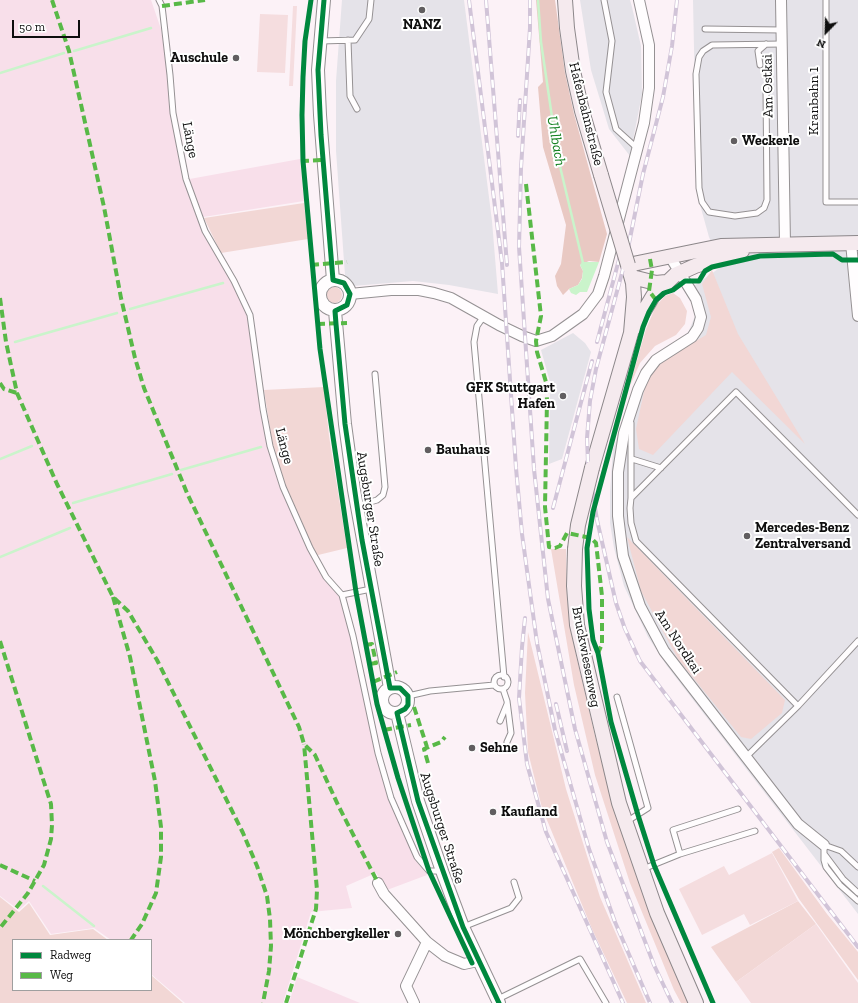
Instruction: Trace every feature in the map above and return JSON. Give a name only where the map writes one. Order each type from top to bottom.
[{"type":"main road","name":"Hafenbahnstraße","points":[[565,0],[573,72],[582,111],[630,271]]},
{"type":"main road","points":[[630,271],[668,255],[780,245],[854,243]]},
{"type":"main road","points":[[631,333],[646,305],[666,282],[680,272],[723,251]]},
{"type":"main road","points":[[630,271],[656,283],[666,282]]},
{"type":"main road","name":"Bruckwiesenweg","points":[[630,271],[634,297],[631,333],[592,468],[580,518],[575,549],[574,586],[577,625],[625,823],[640,870],[696,1003]]},
{"type":"street","points":[[324,0],[318,70],[320,115],[333,280]]},
{"type":"street","points":[[350,294],[391,290],[419,290],[452,298],[522,336],[536,341],[552,336],[583,314],[598,294],[604,276],[644,123],[649,88],[649,46],[639,0]]},
{"type":"street","name":"Am Ostkai","points":[[780,245],[781,0]]},
{"type":"street","points":[[854,243],[858,316]]},
{"type":"street","name":"Am Nordkai","points":[[668,255],[696,299],[701,317],[696,332],[688,340],[661,356],[653,363],[641,381],[620,451],[617,496],[623,556],[634,593],[646,621],[664,651],[801,828],[824,848]]},
{"type":"street","points":[[333,280],[344,283],[350,294],[347,305],[335,311],[325,307],[319,297],[323,286],[333,280]]},
{"type":"street","name":"Augsburger Straße","points":[[335,311],[345,424],[371,590],[390,688]]},
{"type":"street","points":[[390,688],[400,688],[408,696],[405,709],[398,714],[387,711],[382,702],[382,696],[390,688]]},
{"type":"street","name":"Augsburger Straße","points":[[398,714],[418,801],[442,871],[463,927],[498,1001]]},
{"type":"street","points":[[378,883],[384,894],[427,942],[445,956],[464,964],[478,961]]},
{"type":"street","points":[[414,1003],[406,986],[427,942]]},
{"type":"lane","name":"Länge","points":[[159,0],[162,6],[170,75],[172,113],[186,179],[205,231],[240,293],[250,315],[263,409],[270,446],[283,487],[310,548],[326,577],[342,595],[353,636],[378,753],[391,798],[417,858],[429,871],[442,871]]},
{"type":"lane","points":[[320,41],[355,40],[369,19],[371,0]]},
{"type":"lane","points":[[604,0],[612,41],[606,92],[616,129],[638,148]]},
{"type":"lane","name":"Kranbahn 1","points":[[826,0],[826,202],[858,202]]},
{"type":"lane","points":[[705,28],[782,30]]},
{"type":"lane","points":[[348,40],[350,96],[357,109]]},
{"type":"lane","points":[[760,65],[758,51],[761,47],[769,44]]},
{"type":"lane","points":[[766,88],[767,200],[764,208],[756,213],[735,216],[709,212],[702,202],[699,188],[696,74],[699,57],[703,51],[712,46],[782,44]]},
{"type":"lane","points":[[484,316],[477,326],[474,342],[504,677],[507,684],[504,689],[508,701],[511,733],[507,742]]},
{"type":"lane","points":[[357,506],[377,500],[383,495],[385,487],[375,374]]},
{"type":"lane","points":[[631,498],[736,392],[857,511]]},
{"type":"lane","points":[[632,410],[630,440],[632,459],[630,508],[631,523],[636,541],[798,706]]},
{"type":"lane","points":[[632,459],[661,468]]},
{"type":"lane","points":[[342,595],[371,590]]},
{"type":"lane","points":[[746,757],[798,706],[858,641]]},
{"type":"lane","points":[[494,685],[494,680],[497,677],[504,677]]},
{"type":"lane","points":[[408,696],[430,691],[494,685],[499,689],[504,689]]},
{"type":"lane","points":[[618,697],[648,808],[625,823]]},
{"type":"lane","points":[[500,721],[508,701]]},
{"type":"lane","points":[[680,854],[673,830],[738,809]]},
{"type":"lane","points":[[640,870],[680,854],[755,831]]},
{"type":"lane","points":[[824,848],[841,852],[858,867]]},
{"type":"lane","points":[[824,848],[832,866],[858,893]]},
{"type":"lane","points":[[824,848],[824,860],[826,867],[840,885],[858,901]]},
{"type":"lane","points":[[463,927],[511,908],[519,898],[514,882]]},
{"type":"lane","points":[[498,1001],[580,959],[606,1003]]},
{"type":"shaded area","points":[[0,0],[151,0],[161,29],[168,75],[171,113],[184,180],[300,159],[304,201],[197,218],[215,253],[233,282],[248,316],[261,409],[309,549],[340,596],[351,636],[389,799],[415,859],[427,875],[387,890],[376,873],[346,886],[352,908],[311,912],[283,1003],[185,1003],[152,975],[152,939],[110,939],[94,928],[51,934],[29,901],[19,910],[0,896]]},
{"type":"shaded area","points":[[342,0],[464,0],[492,221],[498,294],[449,285],[413,281],[353,286],[345,275],[336,151],[336,81]]},
{"type":"shaded area","points":[[536,0],[555,0],[565,73],[574,114],[607,234],[599,262],[589,261],[580,265],[583,271],[582,278],[578,285],[569,289],[563,295],[557,286],[555,276],[561,264],[566,225],[543,147],[538,87],[543,82]]},
{"type":"shaded area","points":[[580,0],[630,0],[641,46],[642,94],[630,156],[609,129],[591,70]]},
{"type":"shaded area","points":[[693,0],[858,0],[858,914],[667,666],[648,637],[624,586],[614,548],[610,523],[610,492],[613,449],[642,372],[652,358],[688,333],[695,316],[691,301],[685,292],[721,267],[709,237],[697,194]]},
{"type":"shaded area","points":[[293,6],[297,6],[293,86],[289,86]]},
{"type":"shaded area","points":[[260,14],[288,15],[285,73],[257,72]]},
{"type":"shaded area","points":[[304,203],[308,239],[221,253],[204,218]]},
{"type":"shaded area","points":[[582,262],[599,262],[587,292],[580,292],[576,295],[571,293],[569,289],[578,285],[582,279],[583,271],[580,265]]},
{"type":"shaded area","points":[[712,270],[738,334],[805,444],[732,372],[653,455],[639,449],[636,429],[645,387],[657,364],[706,335],[711,317],[702,284]]},
{"type":"shaded area","points":[[334,287],[340,289],[342,295],[340,301],[334,303],[328,301],[326,295],[328,289]]},
{"type":"shaded area","points":[[673,293],[680,298],[687,311],[685,324],[676,335],[655,346],[640,363],[629,388],[646,329],[656,306],[665,296]]},
{"type":"shaded area","points":[[573,333],[585,343],[591,352],[562,459],[549,464],[550,382],[541,350]]},
{"type":"shaded area","points":[[324,387],[329,436],[347,548],[314,556],[287,494],[274,454],[264,390]]},
{"type":"shaded area","points":[[627,537],[785,700],[782,713],[751,739],[741,737],[678,659],[641,591]]},
{"type":"shaded area","points":[[551,549],[566,549],[567,598],[576,655],[595,736],[622,833],[654,921],[691,1003],[681,1003],[674,990],[630,883],[595,775],[574,685]]},
{"type":"shaded area","points":[[528,632],[566,789],[600,897],[646,1003],[627,1003],[592,929],[542,808],[528,752],[525,693]]},
{"type":"shaded area","points":[[779,848],[827,914],[858,952],[858,980],[799,899],[772,852]]},
{"type":"shaded area","points":[[772,853],[798,901],[750,925],[744,914],[702,935],[679,889],[724,866],[729,875]]},
{"type":"shaded area","points":[[0,897],[19,912],[29,903],[50,935],[93,929],[107,939],[12,939],[12,991],[152,991],[152,976],[183,1003],[0,1003]]},
{"type":"shaded area","points":[[798,901],[816,924],[736,982],[711,947]]},
{"type":"shaded area","points":[[816,924],[858,983],[858,1003],[751,1003],[736,982]]},
{"type":"shaded area","points":[[297,977],[360,1003],[289,1003]]},
{"type":"waterway","name":"Uhlbach","points":[[538,0],[541,42],[558,158],[583,263]]},
{"type":"waterway","points":[[74,51],[151,28]]},
{"type":"waterway","points":[[0,73],[64,53]]},
{"type":"waterway","points":[[130,309],[223,283]]},
{"type":"waterway","points":[[15,342],[117,313]]},
{"type":"waterway","points":[[0,459],[32,446]]},
{"type":"waterway","points":[[181,470],[261,447]]},
{"type":"waterway","points":[[73,503],[172,474]]},
{"type":"waterway","points":[[0,557],[70,528]]},
{"type":"waterway","points":[[43,886],[94,926]]},
{"type":"railway","points":[[469,0],[502,263],[522,534],[537,643],[555,730],[589,849],[615,922],[650,1003]]},
{"type":"railway","points":[[486,0],[507,265]]},
{"type":"railway","points":[[530,0],[530,28],[521,168],[519,247],[534,469],[548,599],[575,729],[607,842],[654,965],[672,1003]]},
{"type":"railway","points":[[677,0],[672,46],[663,97],[643,174],[626,258],[596,369],[590,401],[587,438],[588,463],[597,520],[616,603],[625,629],[640,661],[858,947]]},
{"type":"railway","points":[[518,136],[520,100]]},
{"type":"railway","points":[[597,342],[625,237]]},
{"type":"railway","points":[[553,508],[592,361]]},
{"type":"railway","points":[[525,618],[519,698],[527,764],[546,832],[623,1003]]},
{"type":"railway","points":[[556,704],[567,751]]},
{"type":"marked path","points":[[52,0],[69,51],[104,207],[121,298],[135,358],[144,388],[187,493],[299,727],[304,744],[315,755],[338,805],[378,883]]},
{"type":"marked path","points":[[162,6],[205,0]]},
{"type":"marked path","points":[[301,161],[323,160]]},
{"type":"marked path","points":[[526,184],[541,316],[536,341],[537,352],[546,382],[545,507],[549,547],[555,548],[560,546],[567,533],[591,538],[596,543],[602,596],[602,644],[598,653]]},
{"type":"marked path","points":[[650,259],[652,270],[649,291],[656,300]]},
{"type":"marked path","points":[[311,265],[347,262]]},
{"type":"marked path","points":[[0,298],[6,342],[17,393],[57,484],[113,597],[128,611],[157,660],[243,833],[257,866],[267,896],[270,919],[271,946],[269,971],[263,1003]]},
{"type":"marked path","points":[[317,324],[347,323]]},
{"type":"marked path","points":[[0,383],[4,389],[17,393]]},
{"type":"marked path","points":[[113,597],[130,657],[155,781],[161,827],[161,857],[156,893],[142,924],[132,939]]},
{"type":"marked path","points":[[0,641],[51,804],[52,825],[51,839],[44,865],[28,893],[0,928]]},
{"type":"marked path","points":[[365,645],[372,644],[376,663],[369,664]]},
{"type":"marked path","points":[[373,682],[397,672]]},
{"type":"marked path","points":[[414,707],[427,747]]},
{"type":"marked path","points":[[384,730],[411,725]]},
{"type":"marked path","points":[[428,763],[424,749],[441,742],[445,737]]},
{"type":"marked path","points":[[286,1003],[316,909],[317,890],[304,744]]},
{"type":"marked path","points":[[0,865],[35,881]]},
{"type":"cycle path","points":[[311,0],[305,41],[303,77],[303,161],[320,349],[356,592],[377,704],[398,778],[429,871],[472,963]]},
{"type":"cycle path","points":[[324,0],[318,70],[321,135],[333,280],[344,283],[350,294],[347,305],[335,311],[345,424],[362,540],[390,688],[400,688],[408,696],[408,705],[405,709],[397,713],[418,801],[463,927],[499,1003]]},
{"type":"cycle path","points":[[713,1003],[654,865],[611,722],[598,653],[593,640],[589,609],[587,548],[593,512],[643,327],[656,300],[664,293],[673,290],[685,281],[699,281],[705,271],[712,267],[760,256],[833,254],[842,260],[858,260]]},
{"type":"place","name":"NANZ","points":[[422,10]]},
{"type":"place","name":"Auschule","points":[[236,58]]},
{"type":"place","name":"Weckerle","points":[[734,141]]},
{"type":"place","name":"GFK Stuttgart Hafen","points":[[563,396]]},
{"type":"place","name":"Bauhaus","points":[[428,450]]},
{"type":"place","name":"Mercedes-Benz Zentralversand","points":[[747,536]]},
{"type":"place","name":"Sehne","points":[[472,748]]},
{"type":"place","name":"Kaufland","points":[[493,812]]},
{"type":"place","name":"Mönchbergkeller","points":[[398,934]]}]
